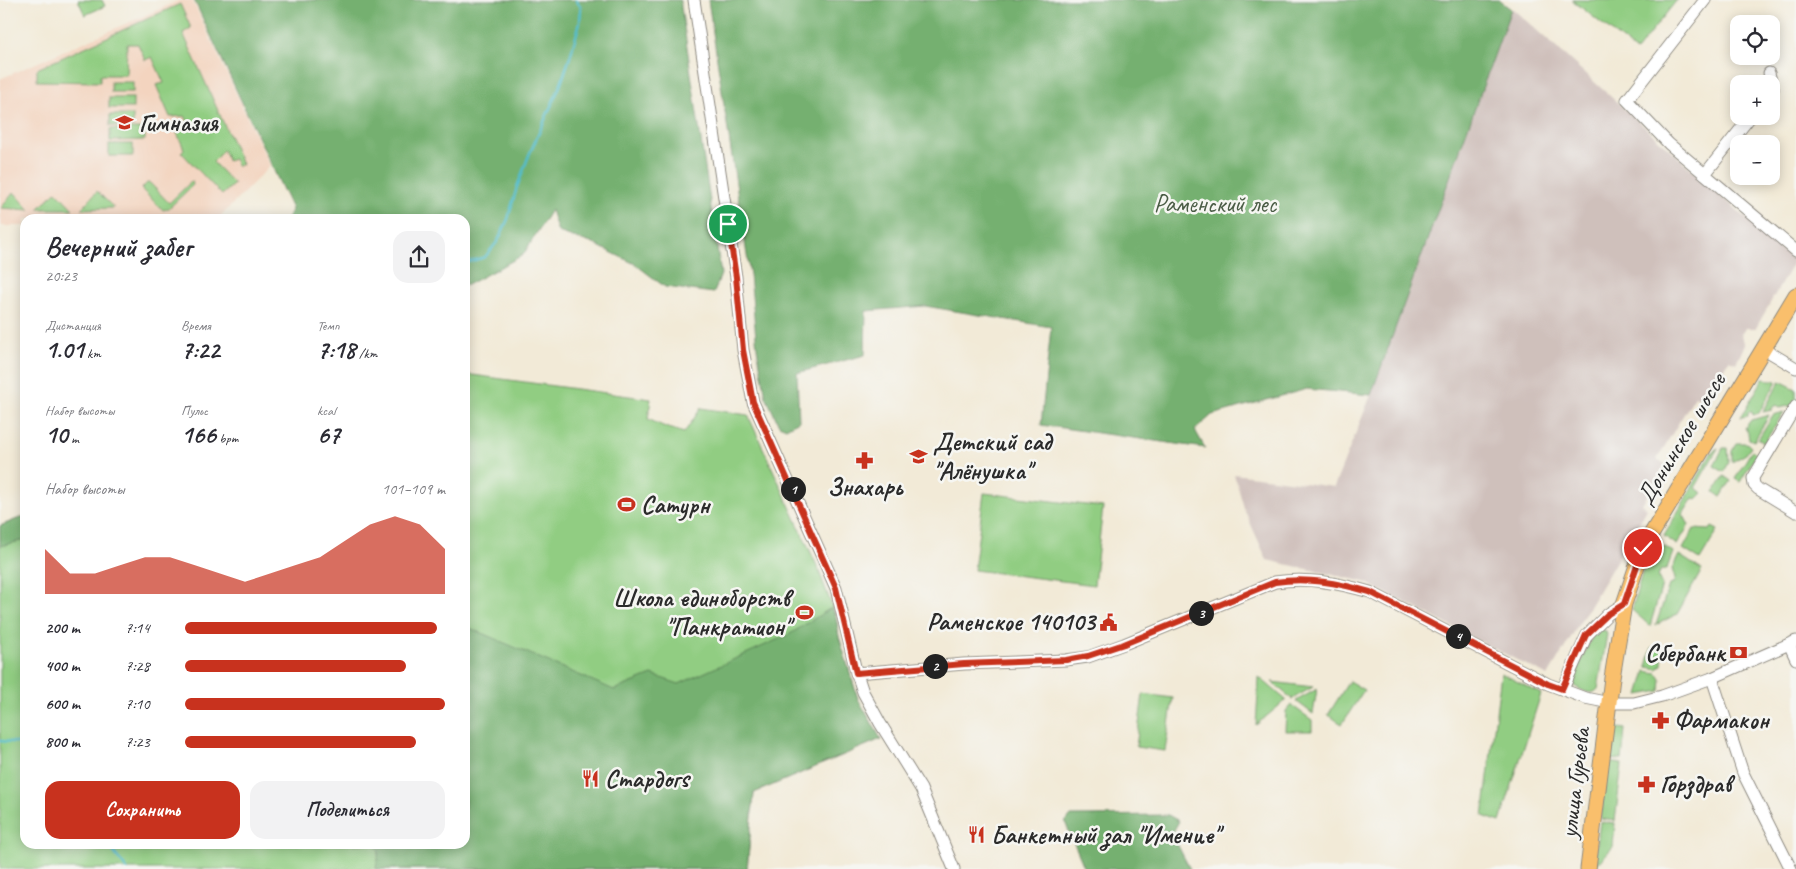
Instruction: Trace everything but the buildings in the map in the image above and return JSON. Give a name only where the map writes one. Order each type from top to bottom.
[{"type":"main road","name":"Донинское шоссе","points":[[1610,704],[1624,604],[1643,548],[1796,295]]},
{"type":"main road","name":"улица Гурьева","points":[[1588,869],[1610,704]]},
{"type":"street","points":[[694,0],[736,277],[743,350],[753,402],[836,588],[856,673],[863,692],[921,789],[954,869]]},
{"type":"street","points":[[1705,0],[1627,100],[1663,139],[1796,251]]},
{"type":"street","points":[[1705,174],[1744,125]]},
{"type":"street","points":[[1764,349],[1796,368]]},
{"type":"street","points":[[1796,406],[1753,478],[1754,485],[1758,489],[1796,512]]},
{"type":"street","points":[[856,673],[964,664],[1066,660],[1088,656],[1124,644],[1275,582],[1290,580],[1314,580],[1342,584],[1370,592],[1548,684],[1585,698],[1610,704],[1644,701],[1662,696],[1712,678],[1793,642],[1796,659]]},
{"type":"street","points":[[1562,689],[1586,635],[1608,614],[1624,604]]},
{"type":"street","points":[[1712,678],[1742,773],[1791,869]]},
{"type":"shaded area","name":"Гимназия","points":[[180,0],[192,0],[270,166],[223,214],[20,214],[20,226],[0,226],[0,79]]},
{"type":"shaded area","points":[[1511,9],[1794,261],[1756,328],[1746,328],[1741,334],[1745,345],[1736,363],[1729,360],[1704,401],[1695,396],[1657,459],[1665,464],[1642,504],[1647,509],[1548,676],[1365,582],[1267,560],[1245,511],[1234,474],[1334,487],[1371,395]]},
{"type":"green space","points":[[78,0],[102,0],[105,6],[85,15]]},
{"type":"green space","points":[[194,0],[680,0],[721,274],[714,293],[665,287],[635,264],[594,244],[558,232],[551,210],[523,255],[470,283],[470,214],[290,214],[292,209]]},
{"type":"green space","name":"Раменский лес","points":[[708,0],[1499,0],[1511,9],[1371,395],[1307,389],[1212,415],[1195,430],[1205,448],[1041,425],[1051,327],[925,306],[866,311],[865,355],[797,373],[799,421],[786,428],[779,425],[766,397],[757,348],[750,275]]},
{"type":"green space","points":[[1572,0],[1677,0],[1636,51]]},
{"type":"green space","points":[[180,4],[191,28],[183,33],[242,164],[237,166],[234,159],[228,161],[223,150],[213,162],[234,184],[222,195],[181,152],[184,149],[174,126],[189,124],[185,116],[170,117],[156,85],[164,83],[152,57],[145,60],[138,44],[127,44],[126,75],[100,75],[100,82],[37,81],[37,69]]},
{"type":"green space","points":[[111,82],[133,82],[133,92],[111,92]]},
{"type":"green space","points":[[109,98],[133,98],[133,108],[109,108]]},
{"type":"green space","points":[[110,115],[133,115],[133,126],[110,126]]},
{"type":"green space","points":[[110,129],[145,129],[145,140],[110,141]]},
{"type":"green space","points":[[109,144],[133,144],[133,156],[109,156]]},
{"type":"green space","points":[[192,181],[193,185],[168,209],[163,210],[141,189],[147,183],[150,183],[169,203]]},
{"type":"green space","points":[[56,191],[73,209],[38,209]]},
{"type":"green space","points":[[97,191],[114,208],[81,209]]},
{"type":"green space","points":[[14,192],[30,210],[1,208]]},
{"type":"green space","points":[[470,375],[651,399],[648,419],[684,433],[701,408],[748,415],[817,566],[836,617],[839,637],[858,699],[881,739],[754,793],[747,869],[0,869],[0,526],[20,518],[20,849],[470,849]]},
{"type":"green space","points":[[1763,379],[1777,381],[1759,413],[1753,415],[1752,412],[1748,412],[1748,416],[1741,417]]},
{"type":"green space","points":[[1780,381],[1796,389],[1796,402],[1794,405],[1779,408],[1776,405],[1772,410],[1763,412]]},
{"type":"green space","points":[[1784,412],[1764,443],[1758,439],[1773,415]]},
{"type":"green space","points":[[1769,415],[1754,441],[1749,439],[1745,428],[1751,420]]},
{"type":"green space","points":[[1737,443],[1747,443],[1751,447],[1746,454],[1732,462],[1732,451]]},
{"type":"green space","points":[[1718,448],[1695,488],[1703,493],[1697,499],[1693,498],[1683,514],[1689,525],[1677,545],[1664,536],[1712,452]]},
{"type":"green space","points":[[1723,448],[1728,448],[1729,462],[1724,472],[1714,466]]},
{"type":"green space","points":[[1752,450],[1757,454],[1740,482],[1735,479]]},
{"type":"green space","points":[[1724,476],[1731,481],[1721,497],[1714,492]]},
{"type":"green space","points":[[984,493],[1103,507],[1094,585],[974,570]]},
{"type":"green space","points":[[20,518],[20,541],[0,546],[0,526]]},
{"type":"green space","points":[[1712,527],[1718,530],[1700,560],[1683,549],[1694,529],[1710,530]]},
{"type":"green space","points":[[1657,542],[1673,552],[1667,568],[1660,571],[1658,577],[1662,585],[1650,626],[1632,610],[1645,562]]},
{"type":"green space","points":[[1679,555],[1702,570],[1677,614],[1656,625],[1669,585],[1673,584],[1675,579],[1672,569]]},
{"type":"green space","points":[[831,608],[836,617],[839,637],[858,699],[881,739],[754,793],[747,869],[376,869],[378,849],[470,849],[470,628],[614,690],[652,675],[679,684],[790,634]]},
{"type":"green space","points":[[1600,629],[1606,631],[1607,634],[1598,689],[1589,693],[1574,686],[1572,681],[1594,632]]},
{"type":"green space","points":[[1652,647],[1663,650],[1662,665],[1658,669],[1647,667]]},
{"type":"green space","points":[[1646,671],[1657,673],[1661,679],[1660,691],[1639,695]]},
{"type":"green space","points":[[1501,673],[1541,694],[1500,822],[1483,816]]},
{"type":"green space","points":[[1259,677],[1286,700],[1256,725]]},
{"type":"green space","points":[[1349,681],[1364,690],[1342,724],[1328,715]]},
{"type":"green space","points":[[1272,682],[1313,687],[1292,699]]},
{"type":"green space","points":[[1317,689],[1313,714],[1296,701]]},
{"type":"green space","points":[[1143,694],[1173,698],[1165,751],[1136,747]]},
{"type":"green space","points":[[1291,705],[1312,720],[1312,731],[1285,731],[1286,711]]},
{"type":"green space","points":[[1612,727],[1625,729],[1622,760],[1608,759]]},
{"type":"green space","points":[[1607,762],[1622,764],[1615,821],[1601,819]]},
{"type":"green space","points":[[1168,815],[1179,821],[1172,834],[1190,869],[1085,869],[1065,822],[1071,816]]},
{"type":"green space","points":[[1600,822],[1615,823],[1613,847],[1594,867]]},
{"type":"waterway","points":[[470,262],[485,257],[498,241],[508,219],[529,155],[560,86],[570,57],[580,22],[581,7],[576,0]]},
{"type":"waterway","points":[[0,741],[20,743]]},
{"type":"waterway","points":[[111,849],[127,869]]},
{"type":"place","name":"Гимназия","points":[[125,123]]},
{"type":"place","name":"Детский сад \"Алёнушка\"","points":[[919,456]]},
{"type":"place","name":"Знахарь","points":[[865,460]]},
{"type":"place","name":"Сатурн","points":[[627,505]]},
{"type":"place","name":"Школа единоборств \"Панкратион\"","points":[[804,612]]},
{"type":"place","name":"Раменское 140103","points":[[1109,622]]},
{"type":"place","name":"Сбербанк","points":[[1739,653]]},
{"type":"place","name":"Фармакон","points":[[1660,720]]},
{"type":"place","name":"Стардогs","points":[[591,779]]},
{"type":"place","name":"Горздрав","points":[[1646,784]]},
{"type":"place","name":"Банкетный зал \"Имение\"","points":[[977,835]]},
{"type":"route","points":[[728,224],[736,277],[743,350],[753,402],[836,588],[856,673],[964,664],[1066,660],[1088,656],[1124,644],[1238,599],[1275,582],[1314,580],[1342,584],[1370,592],[1548,684],[1562,689],[1586,635],[1608,614],[1624,604],[1643,548]]}]
